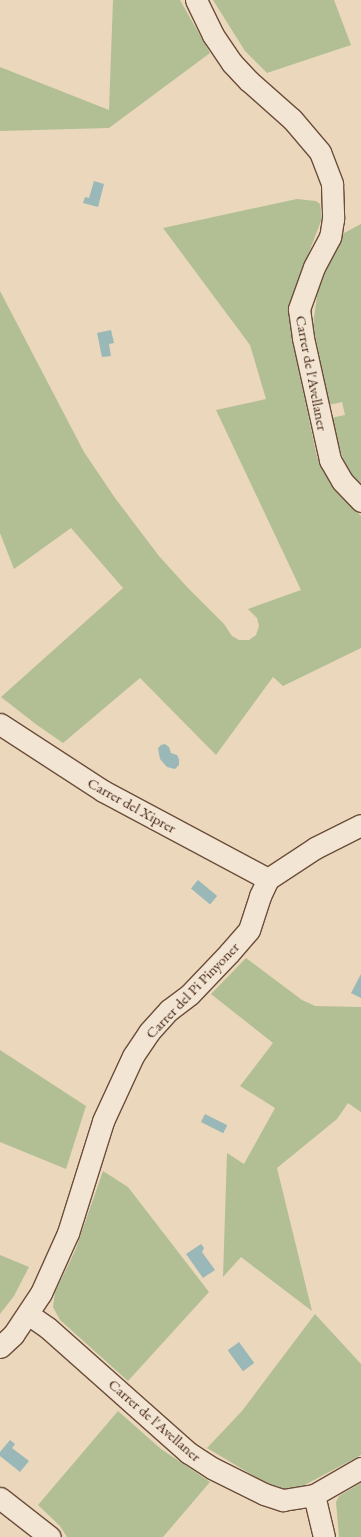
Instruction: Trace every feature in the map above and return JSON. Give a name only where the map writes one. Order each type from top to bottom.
[{"type":"street","name":"Carrer de l'Avellaner","points":[[196,0],[213,35],[232,64],[292,119],[320,152],[332,184],[333,219],[330,237],[312,273],[299,309],[303,338],[330,460],[342,481],[361,501]]},
{"type":"street","name":"Carrer del Xiprer","points":[[0,724],[103,791],[268,879]]},
{"type":"street","points":[[268,879],[315,848],[361,825]]},
{"type":"street","name":"Carrer del Pi Pinyoner","points":[[0,1347],[13,1335],[41,1293],[68,1233],[103,1121],[132,1056],[149,1032],[169,1010],[190,994],[229,953],[248,930],[260,896],[268,879]]},
{"type":"street","name":"Carrer de l'Avellaner","points":[[28,1314],[48,1328],[189,1453],[212,1468],[264,1494],[283,1500],[314,1495],[361,1468]]},
{"type":"street","points":[[314,1495],[324,1537]]},
{"type":"street","points":[[0,1498],[50,1537]]},
{"type":"green space","points":[[113,0],[180,0],[210,53],[109,128],[0,131],[0,67],[109,110]]},
{"type":"green space","points":[[213,0],[334,0],[351,45],[267,73],[245,51]]},
{"type":"green space","points":[[297,199],[316,201],[320,204],[322,218],[291,300],[290,319],[292,339],[317,457],[334,487],[361,516],[361,648],[283,686],[273,677],[216,755],[140,678],[63,743],[1,697],[123,588],[71,528],[14,569],[0,533],[0,291],[84,452],[115,498],[159,556],[224,624],[232,636],[239,640],[249,640],[256,635],[259,626],[257,618],[248,609],[301,590],[216,410],[266,399],[250,345],[163,228]]},
{"type":"green space","points":[[361,224],[361,483],[352,475],[344,461],[335,434],[331,418],[345,415],[342,402],[329,405],[313,325],[318,289],[342,234]]},
{"type":"green space","points":[[246,958],[302,1000],[315,1006],[361,1007],[361,1112],[348,1103],[337,1119],[277,1168],[312,1311],[241,1257],[223,1277],[227,1153],[244,1164],[275,1108],[240,1086],[273,1043],[211,994]]},
{"type":"green space","points":[[0,1050],[86,1106],[66,1169],[0,1142]]},
{"type":"green space","points":[[103,1171],[128,1187],[209,1292],[128,1381],[60,1320],[53,1307],[55,1292],[75,1251]]},
{"type":"green space","points":[[0,1255],[29,1267],[14,1296],[0,1314]]},
{"type":"green space","points":[[315,1314],[361,1364],[361,1455],[301,1487],[286,1490],[280,1489],[259,1479],[207,1448],[242,1411]]},
{"type":"green space","points":[[118,1411],[161,1449],[210,1482],[163,1537],[67,1537],[60,1526],[38,1505]]},
{"type":"green space","points":[[361,1483],[361,1537],[339,1537],[336,1502],[339,1496]]},
{"type":"water","points":[[94,181],[104,184],[98,207],[83,203],[85,197],[89,198]]},
{"type":"water","points":[[111,330],[114,343],[109,344],[111,356],[102,357],[97,333]]},
{"type":"water","points":[[165,744],[169,747],[171,753],[177,755],[179,759],[179,765],[175,769],[167,767],[160,759],[158,748]]},
{"type":"water","points":[[198,880],[217,896],[210,904],[191,888]]},
{"type":"water","points":[[361,974],[361,998],[351,993]]},
{"type":"water","points":[[205,1114],[227,1125],[223,1133],[201,1122]]},
{"type":"water","points":[[201,1244],[204,1248],[202,1252],[215,1270],[203,1278],[186,1254]]},
{"type":"water","points":[[239,1342],[254,1363],[243,1371],[228,1350]]},
{"type":"water","points":[[10,1440],[15,1444],[12,1448],[29,1461],[20,1472],[0,1456],[0,1452]]}]
